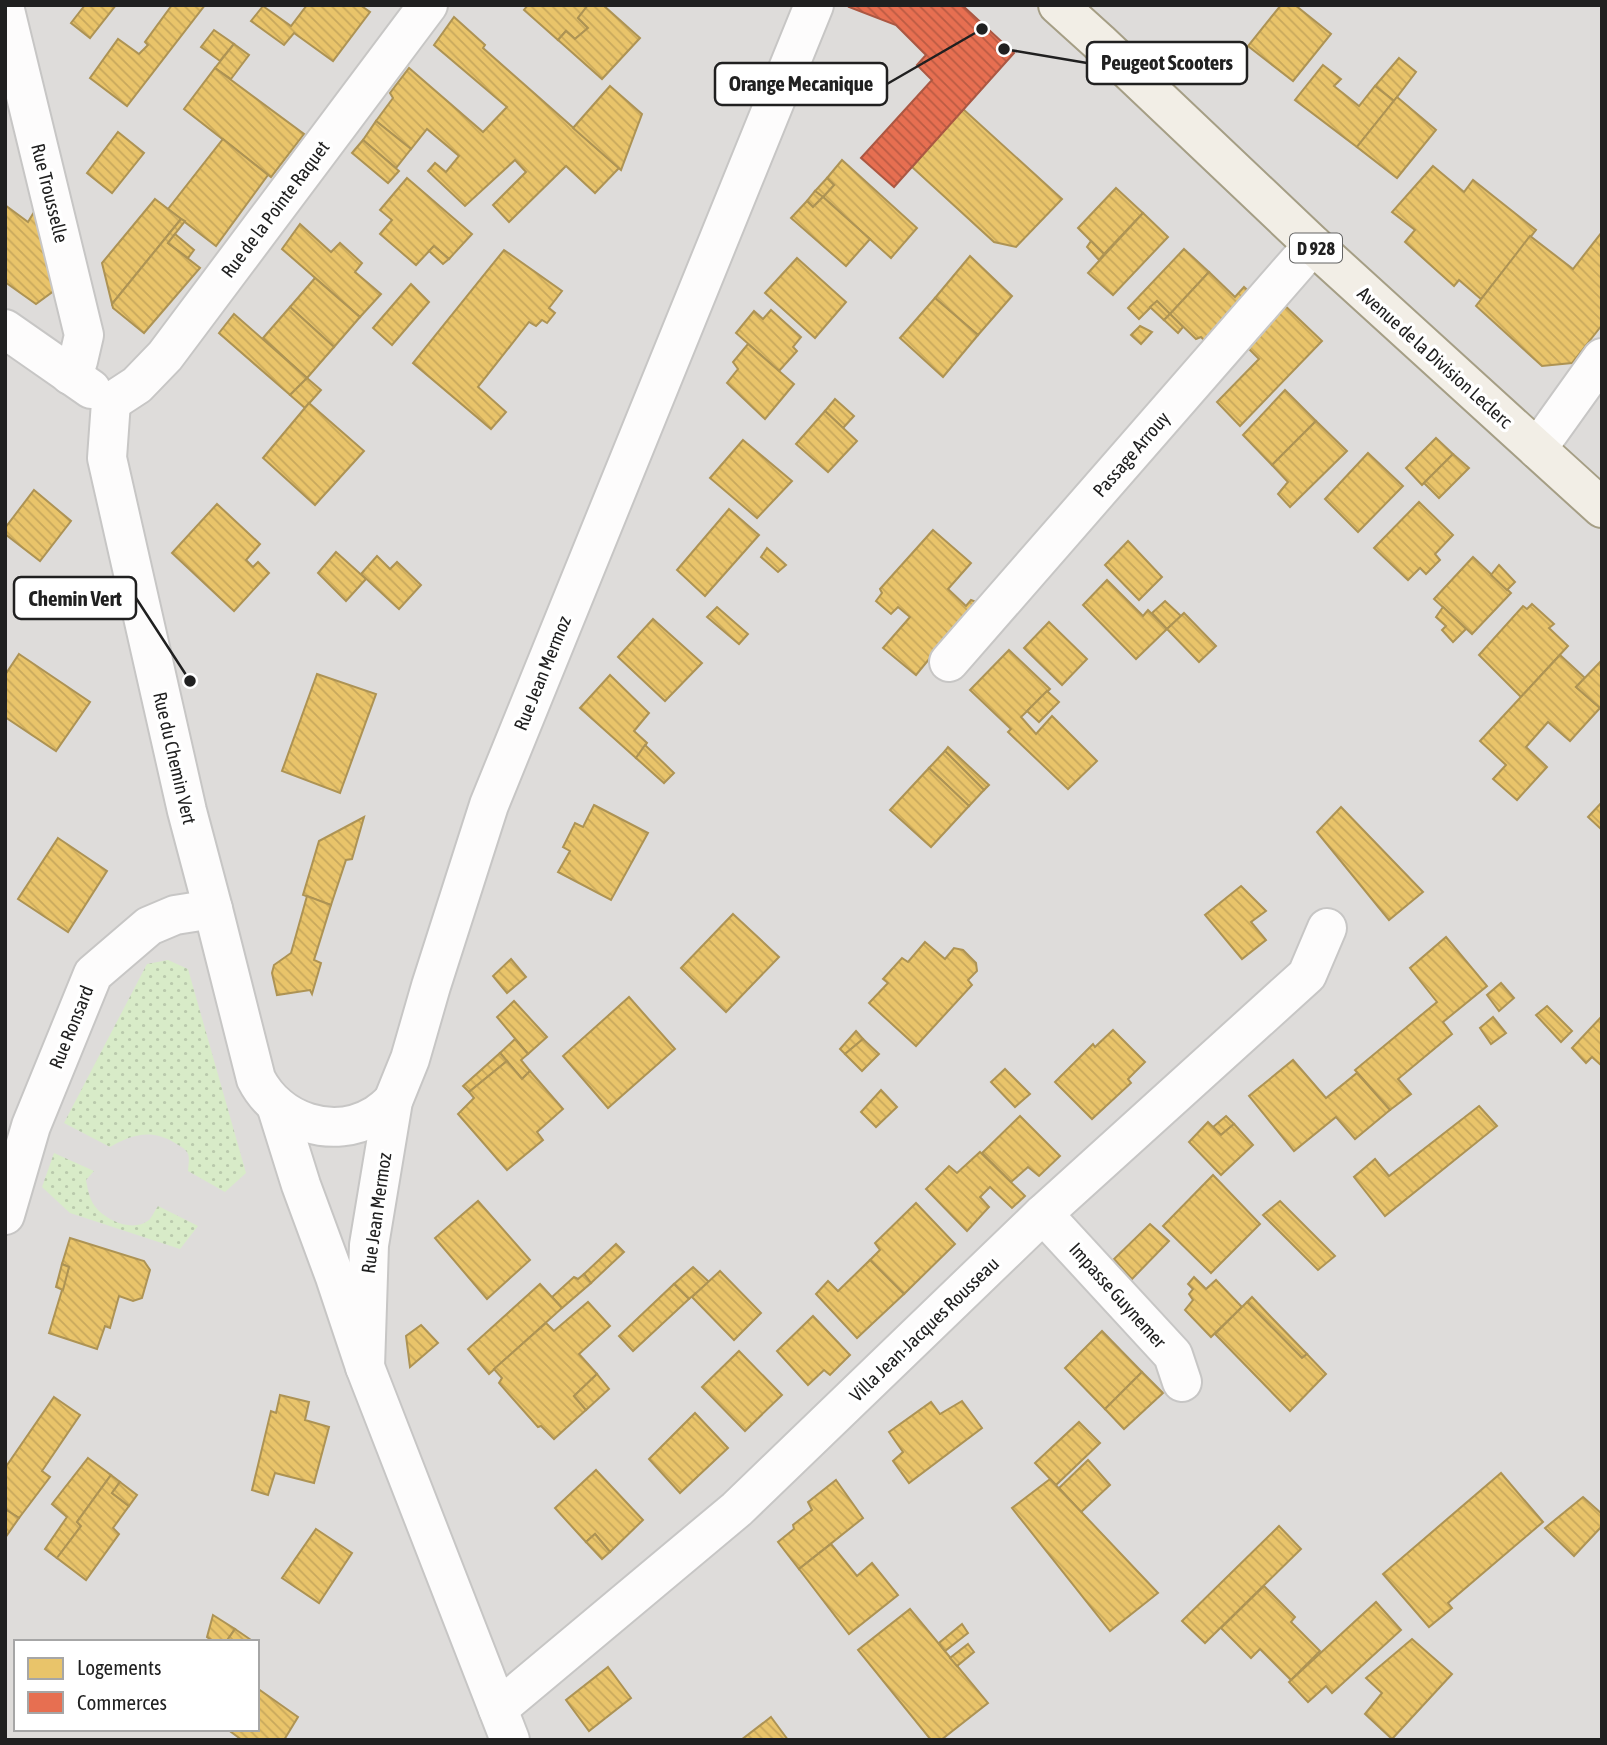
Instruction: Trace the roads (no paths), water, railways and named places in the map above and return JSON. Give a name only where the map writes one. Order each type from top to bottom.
[{"type":"main road","name":"Avenue de la Division Leclerc","points":[[1058,5],[1313,245],[1537,449]]},
{"type":"main road","name":"D 928","points":[[1537,449],[1602,508]]},
{"type":"street","name":"Rue de la Pointe Raquet","points":[[111,402],[136,385],[164,356],[428,5]]},
{"type":"street","name":"Rue Jean Mermoz","points":[[365,1367],[369,1245],[393,1101],[410,1059],[489,805],[814,5]]},
{"type":"street","name":"Rue Trousselle","points":[[5,9],[84,335],[78,361],[70,375]]},
{"type":"street","name":"Passage Arrouy","points":[[948,662],[1313,245]]},
{"type":"street","points":[[5,329],[111,402]]},
{"type":"street","points":[[1537,449],[1602,358]]},
{"type":"street","name":"Rue du Chemin Vert","points":[[111,402],[107,458],[187,811],[256,1079],[262,1092],[276,1105]]},
{"type":"street","name":"Rue Ronsard","points":[[5,1215],[31,1126],[93,974],[149,926],[175,915],[214,909]]},
{"type":"street","name":"Villa Jean-Jacques Rousseau","points":[[504,1724],[737,1509],[1044,1214],[1307,975],[1327,928]]},
{"type":"street","points":[[276,1105],[290,1116],[309,1124],[329,1127],[347,1126],[363,1121],[378,1114],[393,1101]]},
{"type":"street","name":"Rue Jean Mermoz","points":[[276,1105],[300,1185],[318,1228],[365,1367],[504,1724]]},
{"type":"street","name":"Impasse Guynemer","points":[[1044,1214],[1173,1355],[1182,1382]]},
{"type":"place","name":"Orange Mecanique","points":[[982,29]]},
{"type":"place","name":"Peugeot Scooters","points":[[1004,49]]},
{"type":"place","name":"Chemin Vert","points":[[190,681]]}]
